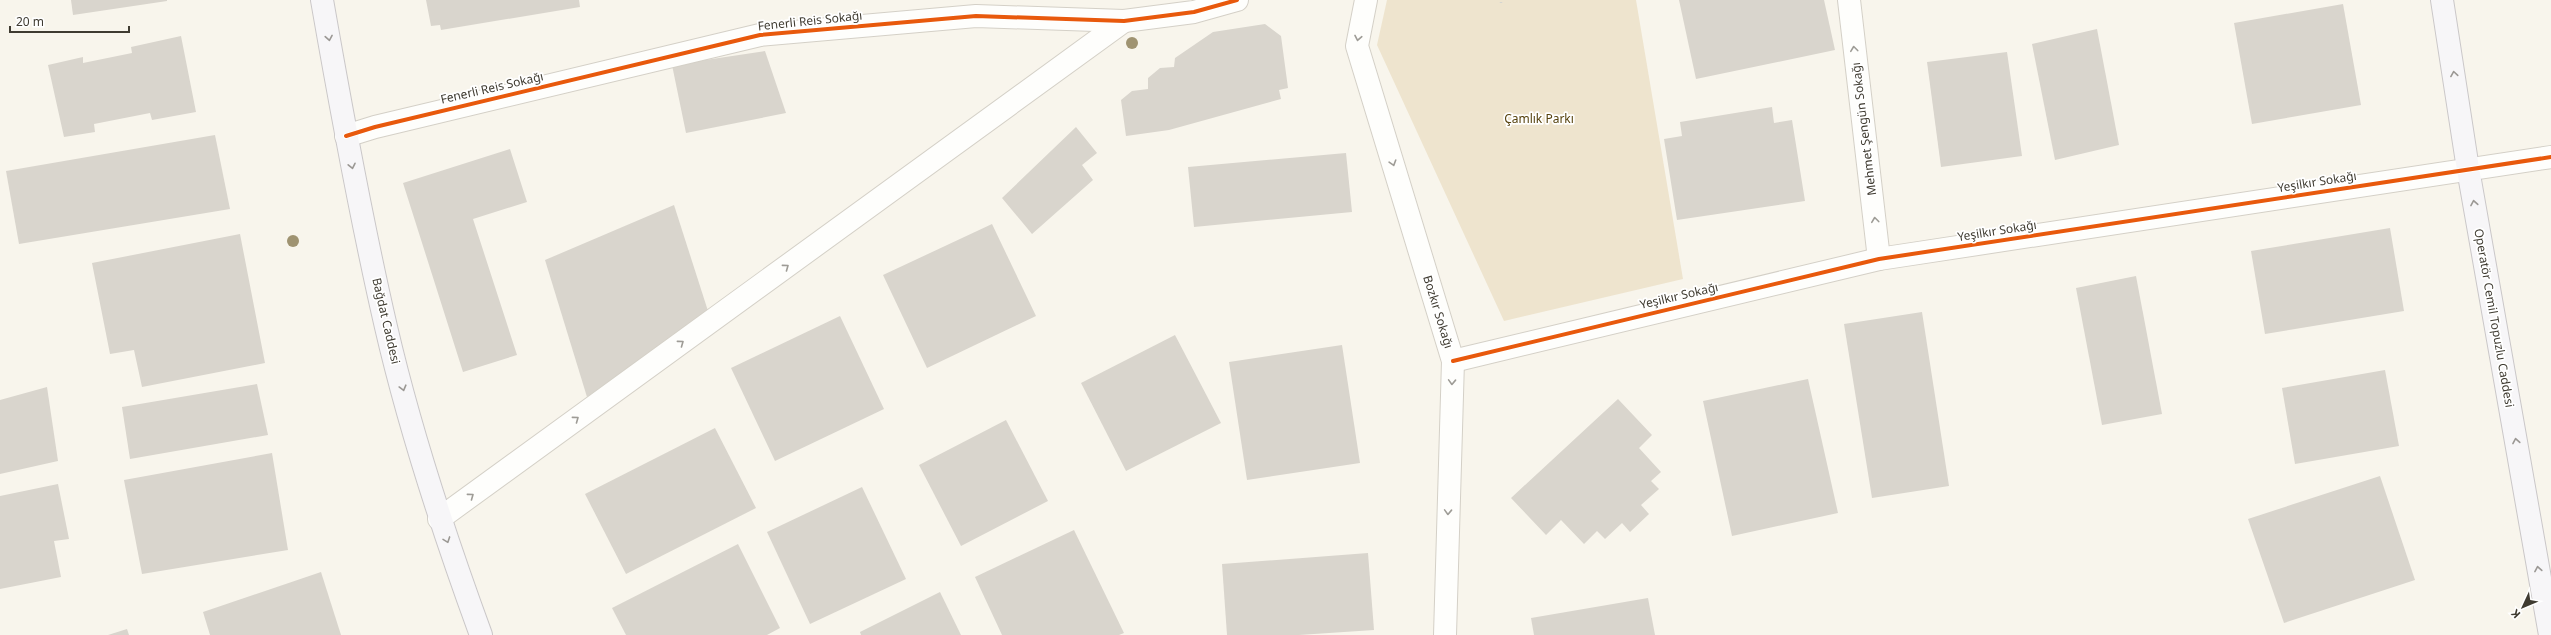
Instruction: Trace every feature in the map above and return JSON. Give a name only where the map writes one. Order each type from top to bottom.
[{"type":"main road","name":"Bağdat Caddesi","points":[[322,0],[346,136],[386,328],[439,519],[481,635]]},
{"type":"main road","name":"Operatör Cemil Topuzlu Caddesi","points":[[2442,0],[2468,169],[2550,635]]},
{"type":"street","name":"Fenerli Reis Sokağı","points":[[346,136],[375,127],[760,35],[975,8],[1124,21],[1194,12],[1237,0]]},
{"type":"street","name":"Bozkır Sokağı","points":[[1366,0],[1357,46],[1453,361],[1445,635]]},
{"type":"street","name":"Mehmet Şengün Sokağı","points":[[1848,0],[1879,259]]},
{"type":"street","points":[[439,519],[1124,21]]},
{"type":"street","name":"Yeşilkır Sokağı","points":[[1453,361],[1879,259],[2551,157]]},
{"type":"green space","name":"Çamlık Parkı","points":[[1387,0],[1636,0],[1683,279],[1504,321],[1377,45]]},
{"type":"building","points":[[71,0],[167,0],[167,1],[73,15]]},
{"type":"building","points":[[426,0],[579,0],[580,7],[441,30],[440,25],[431,26]]},
{"type":"building","points":[[1679,0],[1824,0],[1835,50],[1696,79]]},
{"type":"building","points":[[2343,4],[2361,105],[2252,124],[2234,23]]},
{"type":"building","points":[[1265,24],[1281,36],[1288,88],[1279,90],[1281,99],[1169,130],[1126,136],[1121,100],[1132,91],[1148,89],[1148,78],[1160,68],[1174,67],[1175,58],[1213,32]]},
{"type":"building","points":[[2097,29],[2119,145],[2055,160],[2032,44]]},
{"type":"building","points":[[181,36],[196,112],[152,120],[150,113],[94,124],[95,132],[64,137],[48,65],[83,57],[83,63],[132,53],[131,47]]},
{"type":"building","points":[[765,51],[786,113],[686,133],[672,65]]},
{"type":"building","points":[[2007,52],[2022,156],[1941,167],[1927,62]]},
{"type":"building","points":[[1772,107],[1774,123],[1792,120],[1805,201],[1677,220],[1664,139],[1682,136],[1680,122]]},
{"type":"building","points":[[1076,127],[1097,153],[1082,165],[1093,180],[1032,234],[1002,198]]},
{"type":"building","points":[[215,135],[230,209],[19,244],[6,171]]},
{"type":"building","points":[[510,149],[527,202],[473,219],[517,355],[463,372],[403,183]]},
{"type":"building","points":[[1346,153],[1352,212],[1194,227],[1188,167]]},
{"type":"building","points":[[674,205],[708,311],[587,397],[545,260]]},
{"type":"building","points":[[992,224],[1036,316],[927,368],[883,275]]},
{"type":"building","points":[[2390,228],[2404,311],[2265,334],[2251,251]]},
{"type":"building","points":[[240,234],[265,363],[142,387],[134,350],[110,354],[92,263]]},
{"type":"building","points":[[2136,276],[2162,414],[2102,425],[2076,288]]},
{"type":"building","points":[[1922,312],[1949,486],[1872,498],[1844,324]]},
{"type":"building","points":[[840,316],[884,409],[775,461],[731,368]]},
{"type":"building","points":[[1175,335],[1221,423],[1126,471],[1081,383]]},
{"type":"building","points":[[1342,345],[1360,463],[1247,480],[1229,362]]},
{"type":"building","points":[[2385,370],[2399,446],[2295,464],[2282,388]]},
{"type":"building","points":[[1808,379],[1838,513],[1732,536],[1703,401]]},
{"type":"building","points":[[257,384],[268,435],[130,459],[122,407]]},
{"type":"building","points":[[47,387],[58,461],[0,474],[0,400]]},
{"type":"building","points":[[1618,399],[1652,435],[1639,448],[1661,472],[1651,481],[1659,489],[1641,505],[1649,514],[1630,532],[1622,523],[1605,539],[1597,531],[1584,544],[1561,520],[1546,535],[1511,498]]},
{"type":"building","points":[[1006,420],[1048,501],[961,546],[919,465]]},
{"type":"building","points":[[715,428],[756,508],[626,574],[585,494]]},
{"type":"building","points":[[272,453],[288,550],[142,574],[124,480]]},
{"type":"building","points":[[2380,476],[2415,580],[2284,623],[2248,519]]},
{"type":"building","points":[[58,484],[69,539],[54,541],[61,577],[0,589],[0,496]]},
{"type":"building","points":[[862,487],[906,579],[810,624],[767,532]]},
{"type":"building","points":[[1074,530],[1124,633],[1119,635],[1002,635],[975,577]]},
{"type":"building","points":[[738,544],[780,628],[767,635],[626,635],[612,608]]},
{"type":"building","points":[[1368,553],[1374,630],[1299,635],[1227,635],[1222,564]]},
{"type":"building","points":[[321,572],[341,635],[210,635],[203,612]]},
{"type":"building","points":[[940,592],[961,635],[861,635],[860,632]]},
{"type":"building","points":[[1648,598],[1655,635],[1534,635],[1531,618]]},
{"type":"building","points":[[127,629],[129,635],[108,635]]},
{"type":"cycle path","points":[[346,136],[375,127],[760,35],[976,16],[1124,21],[1194,12],[1237,0]]},
{"type":"cycle path","points":[[1453,361],[1879,259],[2551,157]]}]
